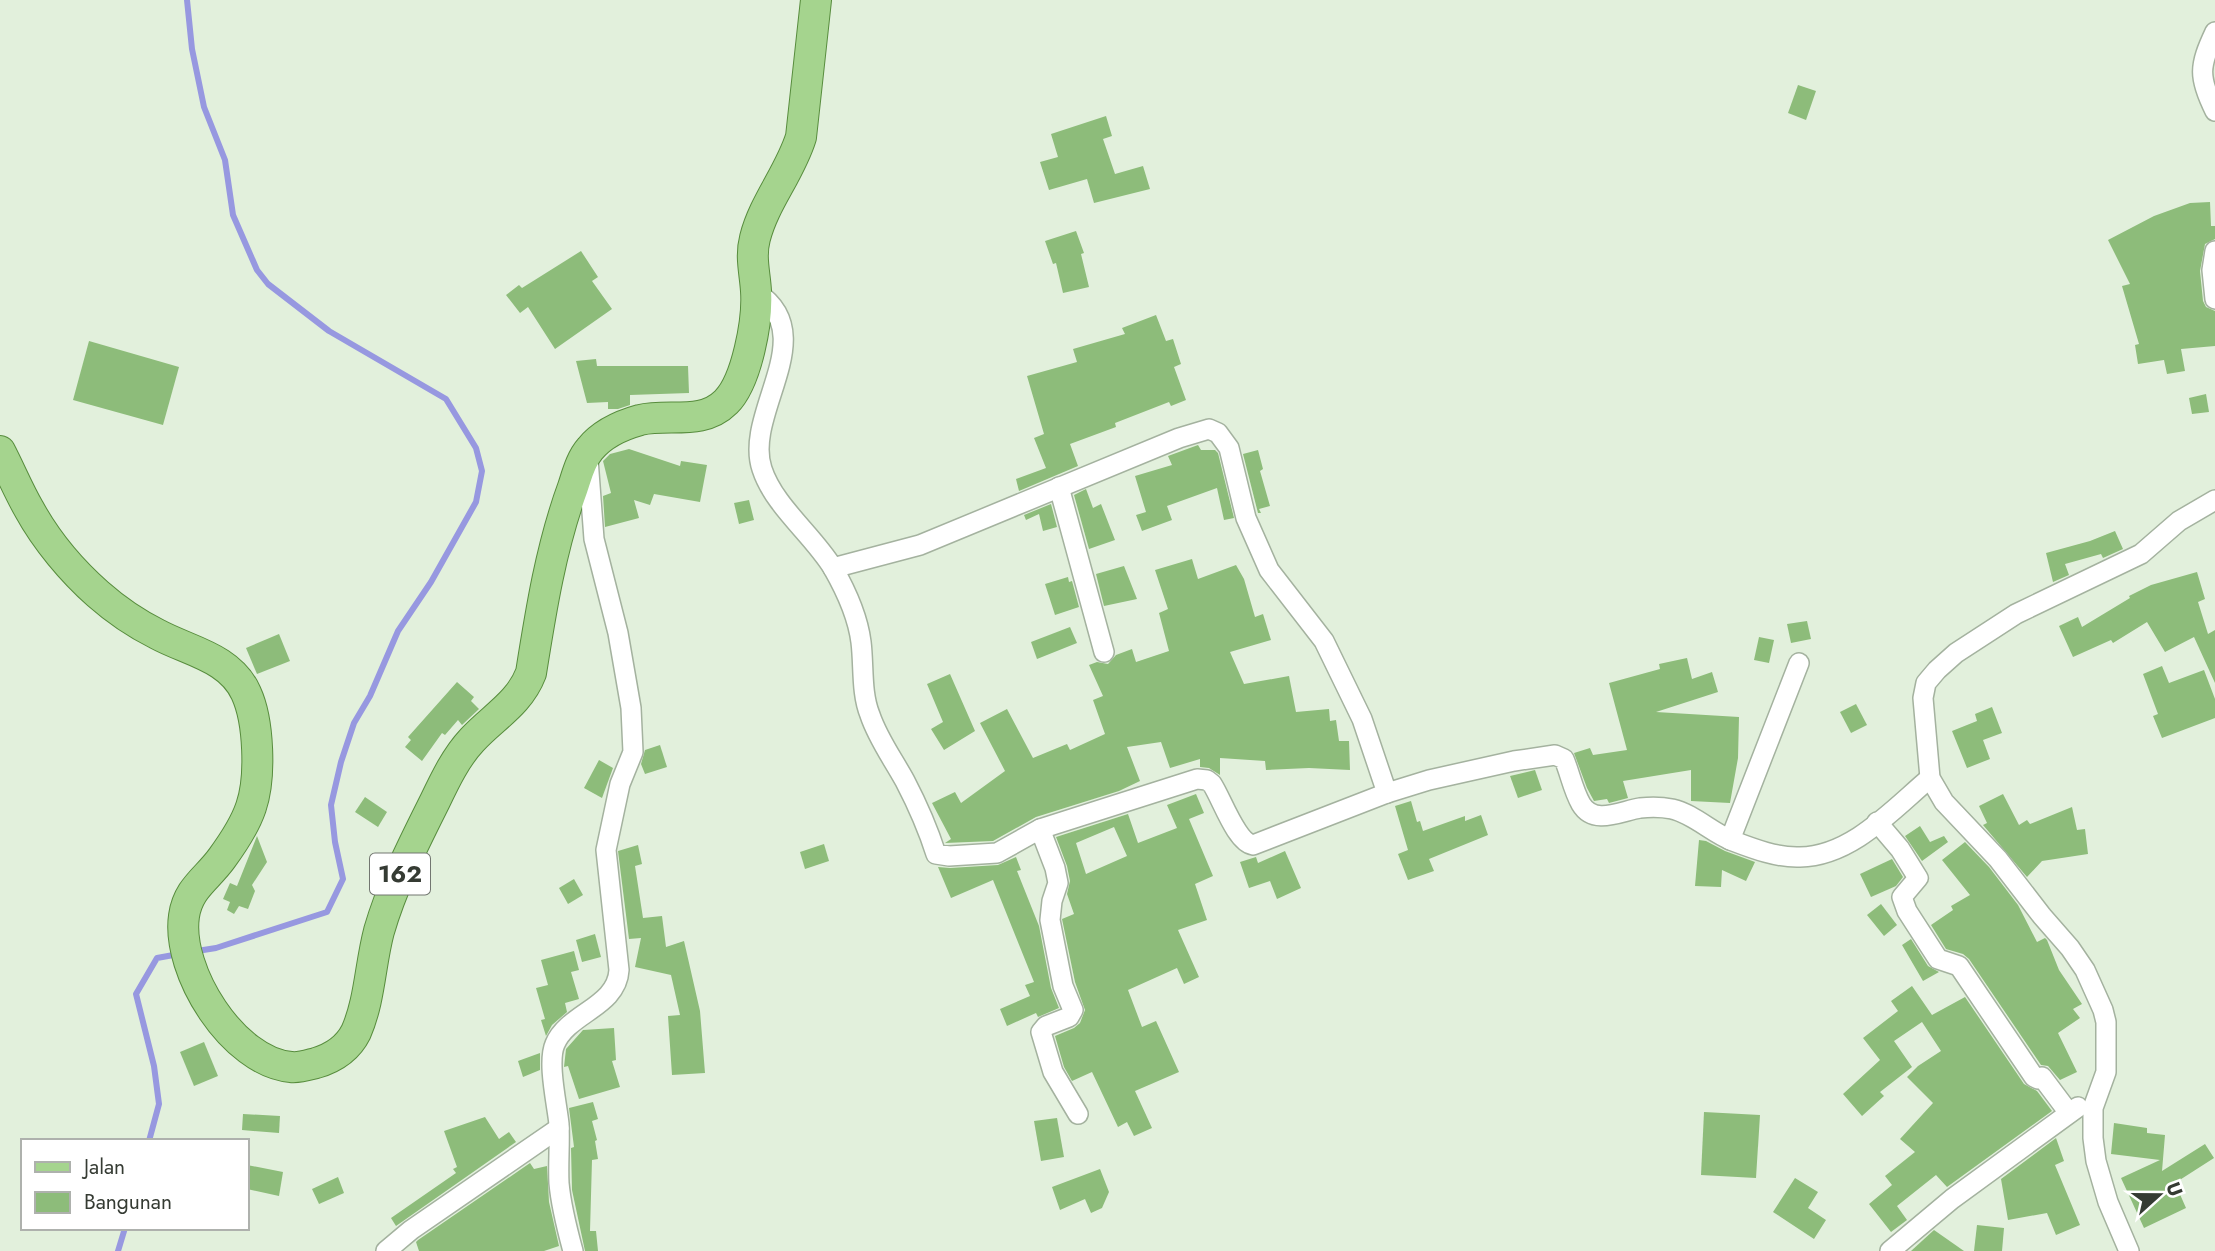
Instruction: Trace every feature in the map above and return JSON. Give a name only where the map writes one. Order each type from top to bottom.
[{"type":"main road","points":[[587,451],[599,439],[641,420],[694,418],[712,412],[726,402],[736,388],[752,336],[756,292],[752,263],[754,240],[767,207],[797,152],[801,138],[816,0]]},
{"type":"main road","name":"162","points":[[0,451],[30,512],[57,549],[100,596],[145,628],[215,659],[234,674],[246,691],[256,738],[252,807],[241,830],[221,860],[192,892],[185,912],[182,935],[196,980],[209,1004],[226,1026],[241,1043],[256,1054],[274,1064],[293,1068],[326,1060],[337,1054],[354,1037],[368,994],[385,912],[433,804],[471,741],[515,702],[525,688],[531,673],[555,543],[587,451]]},
{"type":"street","points":[[2215,32],[2205,55],[2201,74],[2215,111]]},
{"type":"street","points":[[2215,251],[2215,299]]},
{"type":"street","points":[[756,292],[776,310],[784,341],[773,393],[760,432],[762,471],[833,568],[853,614],[860,638],[869,714],[905,782],[936,854],[949,856],[997,853],[1040,829],[1201,779],[1212,784],[1239,835],[1247,844],[1253,845],[1429,780],[1555,755],[1564,759],[1581,804],[1594,814],[1614,815],[1640,808],[1669,809],[1684,813],[1730,840],[1760,851],[1801,858],[1829,853],[1848,844],[1930,778]]},
{"type":"street","points":[[833,568],[920,545],[1203,429],[1218,433],[1229,448],[1247,518],[1269,570],[1324,641],[1362,719],[1388,793]]},
{"type":"street","points":[[573,1251],[563,1215],[559,1183],[559,1128],[552,1057],[556,1041],[613,991],[617,984],[619,970],[606,850],[620,784],[633,752],[631,708],[618,634],[594,539],[587,451]]},
{"type":"street","points":[[1059,487],[1104,652]]},
{"type":"street","points":[[2129,1251],[2108,1202],[2096,1161],[2092,1121],[2098,1092],[2106,1072],[2106,1022],[2103,1010],[2085,970],[2070,948],[1998,859],[1944,802],[1930,778],[1923,698],[1926,683],[1956,653],[2016,614],[2141,554],[2179,521],[2215,500]]},
{"type":"street","points":[[1730,840],[1799,663]]},
{"type":"street","points":[[1877,822],[1900,849],[1918,878],[1902,897],[1907,911],[1938,959],[1959,966],[2034,1077],[2042,1077],[2069,1113]]},
{"type":"street","points":[[1040,829],[1058,883],[1050,920],[1063,986],[1073,1010],[1069,1017],[1044,1027],[1041,1032],[1053,1072],[1078,1114]]},
{"type":"street","points":[[1889,1251],[1952,1199],[2098,1092]]},
{"type":"street","points":[[386,1251],[411,1230],[559,1128]]},
{"type":"building","points":[[1798,85],[1816,91],[1806,120],[1788,113]]},
{"type":"building","points":[[1106,116],[1112,136],[1103,139],[1115,174],[1143,166],[1150,189],[1094,203],[1087,179],[1049,190],[1040,162],[1058,157],[1051,134]]},
{"type":"building","points":[[2210,202],[2211,226],[2215,226],[2215,239],[2205,244],[2200,271],[2203,301],[2206,307],[2215,311],[2215,346],[2181,349],[2185,371],[2167,374],[2164,360],[2138,364],[2135,345],[2139,344],[2122,286],[2130,284],[2108,240],[2154,216],[2190,203]]},
{"type":"building","points":[[1076,231],[1084,253],[1081,254],[1089,287],[1063,293],[1056,263],[1053,264],[1045,241]]},
{"type":"building","points":[[581,251],[598,277],[592,281],[612,309],[555,349],[528,307],[520,313],[506,295]]},
{"type":"building","points":[[1156,315],[1166,341],[1173,339],[1181,364],[1174,367],[1186,400],[1171,406],[1169,402],[1115,423],[1116,427],[1070,444],[1078,466],[1019,491],[1016,479],[1046,468],[1034,438],[1044,434],[1027,376],[1077,362],[1073,349],[1125,334],[1122,328]]},
{"type":"building","points":[[89,341],[179,367],[163,425],[73,400]]},
{"type":"building","points":[[596,359],[597,366],[688,366],[689,393],[630,395],[630,405],[618,409],[608,409],[608,402],[587,403],[576,361]]},
{"type":"building","points":[[2206,394],[2209,412],[2192,414],[2189,398]]},
{"type":"building","points":[[1198,445],[1201,450],[1215,450],[1218,453],[1234,518],[1224,520],[1217,488],[1167,506],[1172,520],[1142,531],[1136,515],[1146,512],[1135,476],[1172,465],[1168,456]]},
{"type":"building","points":[[629,449],[680,466],[681,461],[707,465],[700,502],[654,494],[650,505],[634,500],[639,518],[605,527],[603,496],[611,493],[603,461],[610,454]]},
{"type":"building","points":[[1258,450],[1263,469],[1260,471],[1270,506],[1259,509],[1261,513],[1258,513],[1243,454]]},
{"type":"building","points":[[1086,489],[1093,508],[1101,504],[1115,540],[1089,549],[1074,495]]},
{"type":"building","points":[[749,500],[754,520],[739,524],[734,503]]},
{"type":"building","points":[[1051,504],[1057,527],[1043,531],[1039,514],[1026,520],[1024,515]]},
{"type":"building","points":[[2115,531],[2123,549],[2103,558],[2101,554],[2065,564],[2069,575],[2053,582],[2046,553]]},
{"type":"building","points":[[1192,559],[1198,579],[1236,565],[1244,579],[1255,617],[1263,614],[1271,640],[1230,652],[1244,684],[1289,676],[1296,712],[1329,709],[1330,721],[1336,720],[1339,741],[1349,741],[1350,770],[1266,770],[1265,761],[1220,758],[1220,775],[1209,768],[1200,767],[1200,759],[1170,768],[1161,742],[1127,747],[1140,781],[1119,791],[1036,817],[993,841],[945,843],[951,839],[932,803],[955,792],[961,803],[1005,771],[980,723],[1007,709],[1033,758],[1067,744],[1070,750],[1105,734],[1093,700],[1103,696],[1089,665],[1097,662],[1108,664],[1116,655],[1132,649],[1136,662],[1169,651],[1159,613],[1168,609],[1155,570]]},
{"type":"building","points":[[1124,566],[1137,599],[1104,606],[1096,574]]},
{"type":"building","points":[[2197,572],[2205,599],[2198,602],[2208,634],[2215,630],[2215,683],[2194,637],[2165,652],[2147,622],[2113,643],[2111,640],[2073,657],[2059,626],[2078,617],[2082,627],[2151,585]]},
{"type":"building","points":[[1068,577],[1069,582],[1072,581],[1079,607],[1055,615],[1045,584]]},
{"type":"building","points":[[1807,621],[1811,639],[1791,643],[1787,624]]},
{"type":"building","points":[[1070,627],[1077,643],[1037,659],[1031,642]]},
{"type":"building","points":[[279,634],[290,661],[257,674],[246,648]]},
{"type":"building","points":[[1759,637],[1774,640],[1769,663],[1754,660]]},
{"type":"building","points":[[1687,658],[1692,679],[1712,672],[1718,692],[1656,712],[1739,717],[1738,758],[1730,803],[1691,801],[1691,770],[1623,781],[1628,798],[1609,803],[1607,799],[1594,801],[1574,753],[1590,748],[1593,755],[1627,750],[1609,683],[1660,669],[1659,664]]},
{"type":"building","points":[[2162,666],[2169,683],[2204,670],[2215,699],[2215,718],[2162,738],[2153,716],[2158,714],[2143,674]]},
{"type":"building","points":[[950,674],[975,731],[944,750],[931,729],[943,722],[927,684]]},
{"type":"building","points":[[457,682],[474,697],[471,701],[479,709],[462,725],[458,720],[445,735],[442,733],[422,761],[405,747],[411,740],[408,737]]},
{"type":"building","points":[[1856,704],[1867,725],[1851,733],[1840,712]]},
{"type":"building","points":[[1992,707],[2002,733],[1983,740],[1990,759],[1967,768],[1952,731],[1977,721],[1975,714]]},
{"type":"building","points":[[660,745],[667,767],[645,774],[641,764],[645,750]]},
{"type":"building","points":[[599,760],[613,768],[602,798],[584,788]]},
{"type":"building","points":[[1535,770],[1542,790],[1518,798],[1510,776]]},
{"type":"building","points":[[1196,794],[1204,813],[1189,819],[1213,876],[1195,884],[1207,920],[1178,930],[1199,977],[1184,984],[1177,968],[1128,990],[1142,1027],[1156,1021],[1179,1072],[1135,1091],[1152,1128],[1134,1136],[1127,1122],[1118,1127],[1092,1072],[1072,1081],[1064,1067],[1055,1036],[1080,1023],[1085,1010],[1075,982],[1062,919],[1074,914],[1067,894],[1070,881],[1067,866],[1056,837],[1128,814],[1138,843],[1177,828],[1167,805]],"holes":[[[1114,827],[1127,856],[1086,874],[1076,843]]]},
{"type":"building","points":[[2003,794],[2019,825],[2027,820],[2030,824],[2072,807],[2077,830],[2085,829],[2088,854],[2042,861],[2027,877],[1983,825],[1987,823],[1979,806]]},
{"type":"building","points":[[365,797],[387,812],[378,827],[355,812]]},
{"type":"building","points":[[1411,801],[1417,822],[1420,821],[1423,831],[1465,816],[1465,821],[1481,815],[1488,835],[1429,859],[1434,871],[1408,880],[1398,854],[1408,850],[1395,806]]},
{"type":"building","points":[[1920,826],[1930,842],[1944,836],[1948,842],[1922,861],[1905,836]]},
{"type":"building","points":[[257,836],[267,862],[252,885],[255,891],[248,909],[239,906],[234,914],[227,910],[230,902],[223,899],[230,883],[237,886]]},
{"type":"building","points":[[1699,840],[1755,862],[1746,881],[1722,870],[1721,887],[1695,886]]},
{"type":"building","points":[[1965,842],[1989,867],[2018,905],[2037,942],[2045,938],[2047,940],[2059,970],[2082,1004],[2073,1009],[2080,1018],[2058,1033],[2077,1072],[2060,1080],[2048,1066],[2041,1065],[1969,959],[1963,954],[1946,949],[1931,925],[1953,910],[1951,906],[1970,895],[1942,860]]},
{"type":"building","points":[[824,844],[829,861],[805,869],[800,852]]},
{"type":"building","points":[[638,845],[642,864],[635,866],[643,918],[662,916],[666,947],[684,941],[700,1011],[705,1073],[672,1075],[668,1016],[680,1015],[671,975],[635,967],[641,938],[629,939],[618,851]]},
{"type":"building","points":[[1285,851],[1301,888],[1277,899],[1270,881],[1249,888],[1240,862],[1256,857],[1258,863]]},
{"type":"building","points":[[1016,857],[1021,870],[1017,871],[1039,926],[1051,988],[1059,1008],[1038,1017],[1036,1013],[1007,1026],[1000,1009],[1030,996],[1025,985],[1034,982],[993,880],[951,898],[938,867],[998,865]]},
{"type":"building","points":[[1892,859],[1903,877],[1896,886],[1871,897],[1860,874]]},
{"type":"building","points":[[574,879],[583,895],[568,904],[559,888]]},
{"type":"building","points":[[1881,904],[1897,925],[1884,936],[1867,915]]},
{"type":"building","points":[[595,934],[601,957],[582,962],[576,940]]},
{"type":"building","points":[[1911,939],[1928,966],[1939,972],[1923,981],[1902,945]]},
{"type":"building","points":[[574,951],[579,970],[571,972],[579,999],[565,1003],[567,1012],[552,1025],[546,1036],[541,1020],[545,1019],[536,988],[548,985],[541,960]]},
{"type":"building","points":[[1912,986],[1932,1015],[1965,997],[2024,1084],[2037,1091],[2052,1111],[1947,1187],[1936,1175],[1897,1206],[1907,1220],[1891,1232],[1869,1204],[1892,1185],[1885,1176],[1915,1152],[1900,1139],[1933,1103],[1907,1077],[1941,1051],[1922,1022],[1894,1041],[1912,1067],[1880,1092],[1884,1096],[1862,1116],[1843,1094],[1880,1060],[1863,1038],[1898,1011],[1891,1001]]},
{"type":"building","points":[[614,1028],[616,1060],[612,1061],[620,1087],[579,1099],[568,1066],[564,1067],[566,1049],[583,1030]]},
{"type":"building","points":[[204,1042],[218,1076],[194,1086],[180,1052]]},
{"type":"building","points":[[540,1053],[540,1070],[523,1077],[518,1061]]},
{"type":"building","points":[[593,1102],[598,1119],[592,1121],[598,1159],[592,1160],[590,1231],[596,1231],[598,1251],[585,1251],[572,1190],[571,1148],[574,1147],[569,1108]]},
{"type":"building","points":[[1704,1112],[1760,1115],[1756,1178],[1701,1175]]},
{"type":"building","points":[[243,1114],[280,1116],[279,1133],[242,1130]]},
{"type":"building","points":[[485,1117],[499,1139],[509,1132],[516,1142],[396,1226],[391,1218],[456,1173],[453,1169],[457,1167],[444,1131]]},
{"type":"building","points":[[1057,1118],[1064,1157],[1041,1161],[1034,1121]]},
{"type":"building","points":[[2114,1123],[2147,1128],[2147,1133],[2165,1135],[2162,1171],[2205,1144],[2214,1158],[2175,1183],[2186,1208],[2144,1228],[2121,1178],[2160,1160],[2111,1154]]},
{"type":"building","points":[[2056,1138],[2064,1161],[2055,1165],[2080,1225],[2056,1235],[2047,1213],[2008,1220],[2001,1179]]},
{"type":"building","points":[[530,1163],[534,1169],[547,1166],[549,1202],[559,1246],[544,1251],[419,1251],[416,1242],[418,1240]]},
{"type":"building","points":[[248,1165],[283,1172],[279,1196],[248,1189]]},
{"type":"building","points":[[1100,1169],[1109,1192],[1102,1208],[1091,1213],[1085,1199],[1060,1210],[1052,1187]]},
{"type":"building","points":[[338,1177],[344,1193],[319,1204],[312,1189]]},
{"type":"building","points":[[1795,1178],[1818,1192],[1808,1208],[1826,1220],[1814,1239],[1773,1212]]},
{"type":"building","points":[[1977,1225],[2004,1228],[2002,1251],[1974,1251]]},
{"type":"building","points":[[1934,1230],[1964,1251],[1911,1251]]},
{"type":"waterway","points":[[187,0],[192,49],[204,107],[225,160],[233,215],[257,270],[268,284],[329,331],[446,399],[476,448],[482,471],[476,502],[431,582],[398,631],[370,696],[354,723],[331,805],[343,879],[327,912],[216,948],[197,951]]},
{"type":"waterway","points":[[150,1139],[159,1104],[154,1066],[136,994],[157,958],[179,954]]},
{"type":"waterway","points":[[118,1251],[124,1230]]}]
